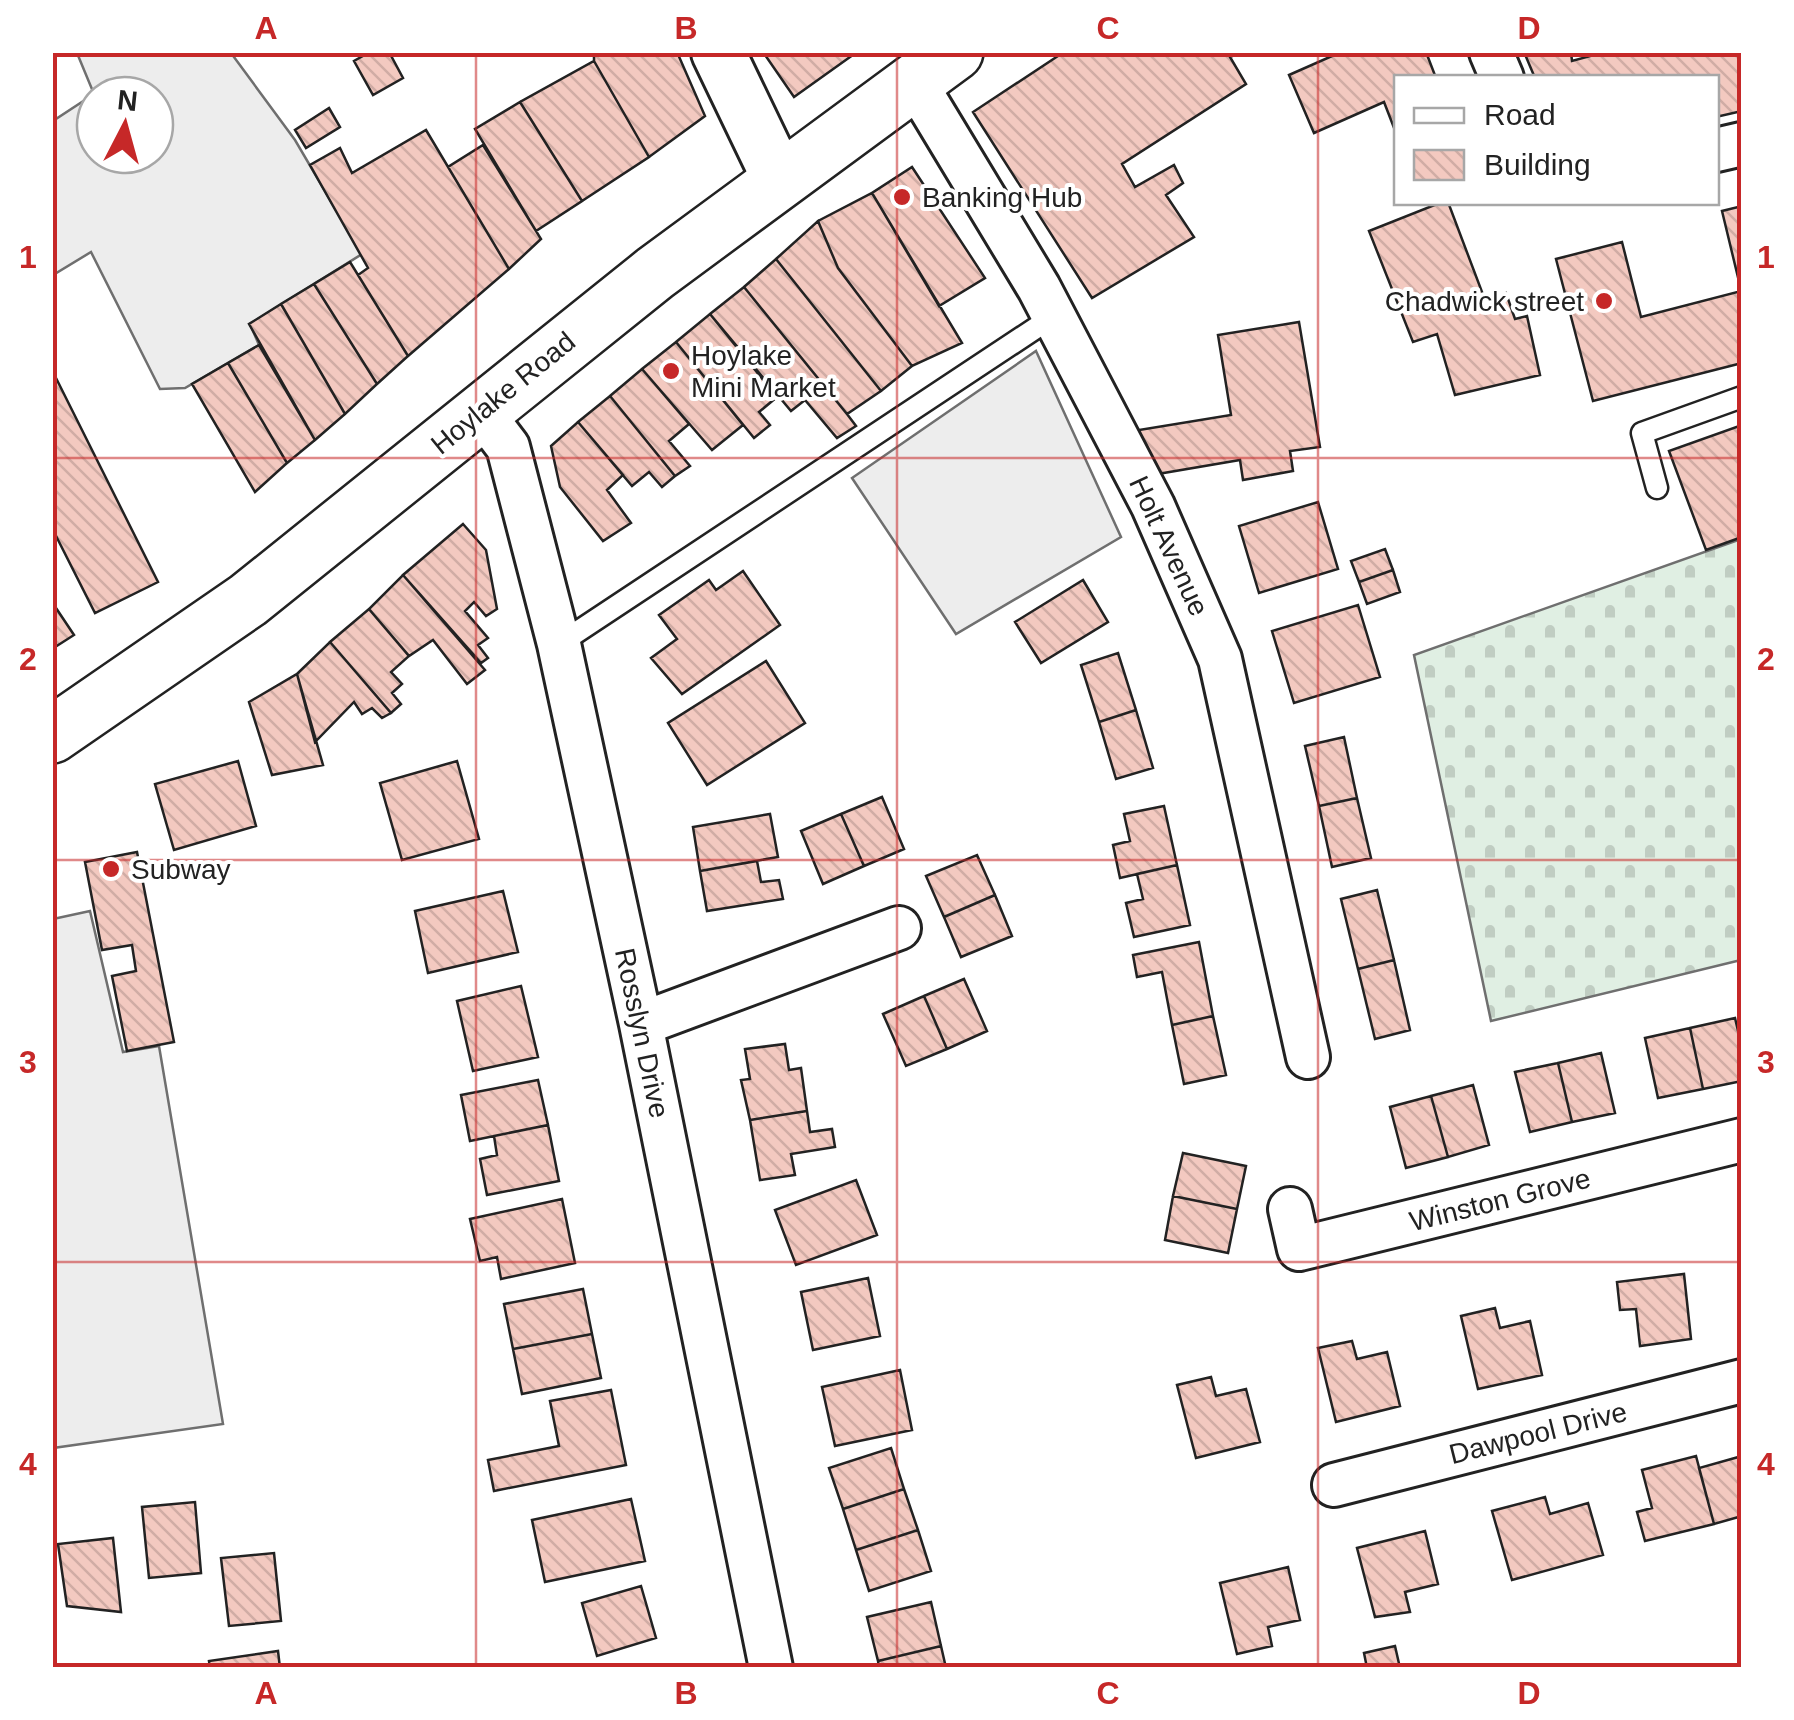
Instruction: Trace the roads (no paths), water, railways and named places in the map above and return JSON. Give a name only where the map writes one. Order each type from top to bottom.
[{"type":"main road","name":"Hoylake Road","points":[[52,736],[248,600],[480,410],[779,179],[934,66]]},
{"type":"street","points":[[718,52],[779,179]]},
{"type":"street","name":"Holt Avenue","points":[[934,66],[1054,316],[1152,506],[1220,659],[1308,1057]]},
{"type":"street","name":"Rosslyn Drive","points":[[480,410],[508,447],[559,644],[641,1024],[771,1668]]},
{"type":"street","points":[[641,1024],[899,928]]},
{"type":"street","name":"Winston Grove","points":[[1290,1208],[1299,1249],[1742,1140]]},
{"type":"street","name":"Dawpool Drive","points":[[1334,1484],[1742,1381]]},
{"type":"lane","points":[[559,644],[1054,316]]},
{"type":"lane","points":[[1657,488],[1642,433],[1742,396]]},
{"type":"place","name":"Banking Hub","points":[[902,197]]},
{"type":"place","name":"Chadwick street","points":[[1604,301]]},
{"type":"place","name":"Hoylake Mini Market","points":[[671,371]]},
{"type":"place","name":"Subway","points":[[111,869]]}]
